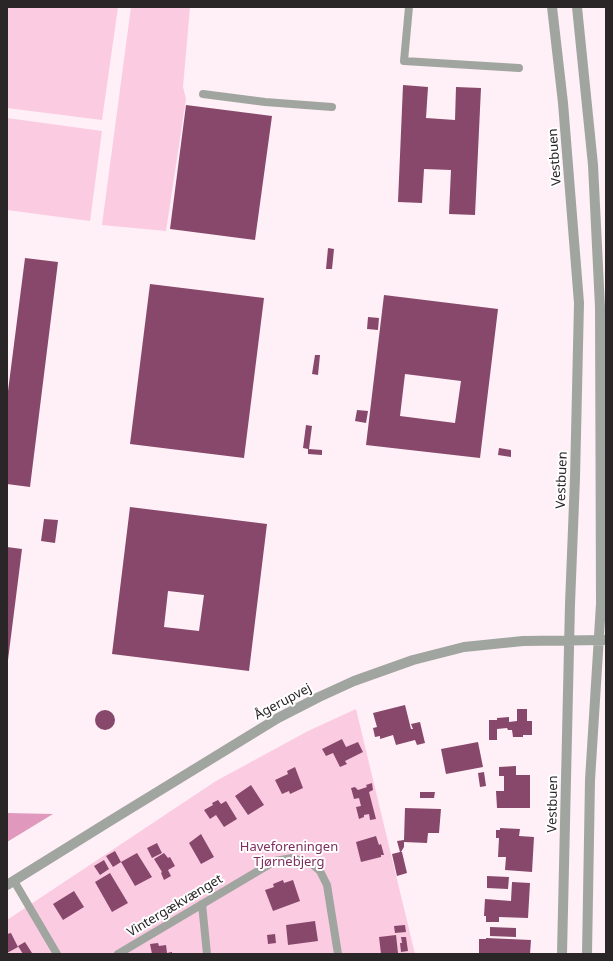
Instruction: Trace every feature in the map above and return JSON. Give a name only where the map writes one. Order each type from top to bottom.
[{"type":"street","name":"Vestbuen","points":[[552,7],[564,102],[579,303],[575,478],[569,639],[562,954]]},
{"type":"street","points":[[577,7],[593,165],[600,307],[602,640],[590,780],[587,954]]},
{"type":"street","name":"Ågerupvej","points":[[11,883],[110,820],[278,718],[354,681],[413,660],[464,648],[523,640],[602,640]]},
{"type":"lane","points":[[408,7],[404,61],[519,68]]},
{"type":"lane","points":[[203,94],[265,102],[332,107]]},
{"type":"lane","name":"Vintergækvænget","points":[[118,954],[275,861],[292,858],[311,863],[320,872],[327,885],[338,954]]},
{"type":"lane","points":[[11,883],[57,954]]},
{"type":"lane","points":[[202,904],[207,954]]},
{"type":"green space","points":[[7,7],[118,7],[102,120],[7,108]]},
{"type":"green space","points":[[131,7],[190,7],[183,87],[186,99],[166,231],[102,225]]},
{"type":"green space","points":[[7,118],[102,131],[90,221],[7,210]]},
{"type":"green space","name":"Haveforeningen Tjørnebjerg","points":[[356,709],[415,954],[7,954],[7,920],[216,781],[308,731]]},
{"type":"shaded area","points":[[7,813],[53,814],[7,842]]},
{"type":"building","points":[[403,85],[428,87],[426,118],[455,120],[456,87],[481,88],[475,215],[449,214],[451,170],[424,169],[422,203],[398,202]]},
{"type":"building","points":[[186,105],[272,116],[255,240],[170,229]]},
{"type":"building","points":[[328,248],[334,249],[332,269],[326,269]]},
{"type":"building","points":[[25,258],[58,262],[30,487],[7,484],[7,399]]},
{"type":"building","points":[[150,284],[264,298],[244,458],[130,444]]},
{"type":"building","points":[[384,295],[498,309],[480,458],[366,445]],"holes":[[[405,374],[461,381],[455,423],[400,416]]]},
{"type":"building","points":[[368,317],[379,318],[378,330],[367,329]]},
{"type":"building","points":[[315,355],[320,355],[318,375],[312,374]]},
{"type":"building","points":[[357,410],[368,411],[366,423],[355,421]]},
{"type":"building","points":[[306,425],[312,426],[309,449],[322,450],[322,455],[308,454],[308,449],[303,448]]},
{"type":"building","points":[[499,448],[511,450],[511,457],[498,455]]},
{"type":"building","points":[[130,507],[267,524],[249,671],[112,654]],"holes":[[[168,591],[204,595],[199,631],[164,627]]]},
{"type":"building","points":[[44,519],[58,520],[55,543],[41,541]]},
{"type":"building","points":[[7,547],[22,549],[8,660],[7,660]]},
{"type":"building","points":[[405,705],[411,729],[413,729],[411,724],[420,722],[425,743],[417,745],[415,740],[396,745],[393,735],[380,739],[380,736],[375,737],[373,728],[377,727],[373,713]]},
{"type":"building","points":[[517,709],[527,709],[527,721],[532,721],[532,735],[513,737],[512,730],[508,730],[507,728],[497,729],[497,740],[489,740],[489,720],[509,717],[509,722],[517,721]]},
{"type":"building","points":[[105,710],[112,713],[115,720],[112,727],[105,730],[98,727],[95,720],[98,713]]},
{"type":"building","points":[[342,739],[346,747],[358,742],[363,752],[345,761],[347,764],[340,767],[333,753],[326,756],[322,749]]},
{"type":"building","points":[[478,742],[483,767],[446,774],[441,749]]},
{"type":"building","points":[[516,766],[516,775],[530,775],[530,808],[497,808],[496,791],[504,791],[504,776],[499,776],[499,767]]},
{"type":"building","points":[[295,767],[303,788],[290,794],[289,791],[282,794],[275,780],[288,774],[287,771]]},
{"type":"building","points":[[484,772],[486,786],[480,787],[478,773]]},
{"type":"building","points":[[372,783],[373,790],[369,792],[376,819],[370,820],[369,814],[364,815],[364,817],[359,819],[356,807],[361,806],[359,798],[354,799],[351,788],[355,787],[358,790],[367,787],[366,785]]},
{"type":"building","points":[[251,785],[264,805],[248,815],[235,796]]},
{"type":"building","points":[[420,792],[435,792],[434,798],[420,798]]},
{"type":"building","points":[[218,800],[221,804],[226,801],[237,819],[224,827],[216,815],[210,819],[204,810]]},
{"type":"building","points":[[405,808],[441,809],[439,833],[428,833],[427,843],[404,842],[404,847],[401,852],[407,873],[397,876],[392,854],[400,852],[397,841],[404,840]]},
{"type":"building","points":[[500,828],[520,829],[519,836],[534,837],[532,872],[505,870],[506,857],[498,857],[499,838],[496,838],[496,830],[500,830]]},
{"type":"building","points":[[201,834],[214,857],[201,864],[189,843]]},
{"type":"building","points":[[376,836],[379,845],[381,844],[384,855],[361,862],[356,842]]},
{"type":"building","points":[[157,843],[162,853],[152,858],[147,848]]},
{"type":"building","points":[[115,851],[121,862],[113,867],[106,856]]},
{"type":"building","points":[[137,853],[152,877],[135,886],[121,862]]},
{"type":"building","points":[[164,853],[168,858],[170,857],[175,866],[168,870],[171,876],[164,880],[161,873],[162,872],[154,859]]},
{"type":"building","points":[[104,860],[109,869],[100,875],[94,866]]},
{"type":"building","points":[[110,873],[128,903],[112,912],[95,882]]},
{"type":"building","points":[[487,876],[509,877],[508,889],[487,888]]},
{"type":"building","points":[[283,880],[284,883],[293,880],[300,901],[273,911],[265,890],[274,887],[273,884]]},
{"type":"building","points":[[512,882],[530,883],[528,918],[499,917],[499,922],[486,922],[486,916],[484,916],[485,899],[511,901]]},
{"type":"building","points":[[74,891],[84,907],[63,920],[53,904]]},
{"type":"building","points":[[315,921],[318,941],[288,945],[286,925]]},
{"type":"building","points":[[405,925],[406,932],[395,933],[394,926]]},
{"type":"building","points":[[490,927],[516,928],[516,937],[490,936]]},
{"type":"building","points":[[11,933],[18,947],[7,953],[7,934]]},
{"type":"building","points":[[275,934],[276,943],[268,944],[267,935]]},
{"type":"building","points":[[396,935],[398,953],[381,954],[379,937]]},
{"type":"building","points":[[401,937],[406,937],[408,951],[401,952]]},
{"type":"building","points":[[479,939],[531,940],[530,954],[479,954]]},
{"type":"building","points":[[25,942],[32,953],[31,954],[23,954],[18,946]]},
{"type":"building","points":[[158,943],[159,946],[166,945],[167,953],[172,952],[172,954],[152,954],[150,944]]}]
